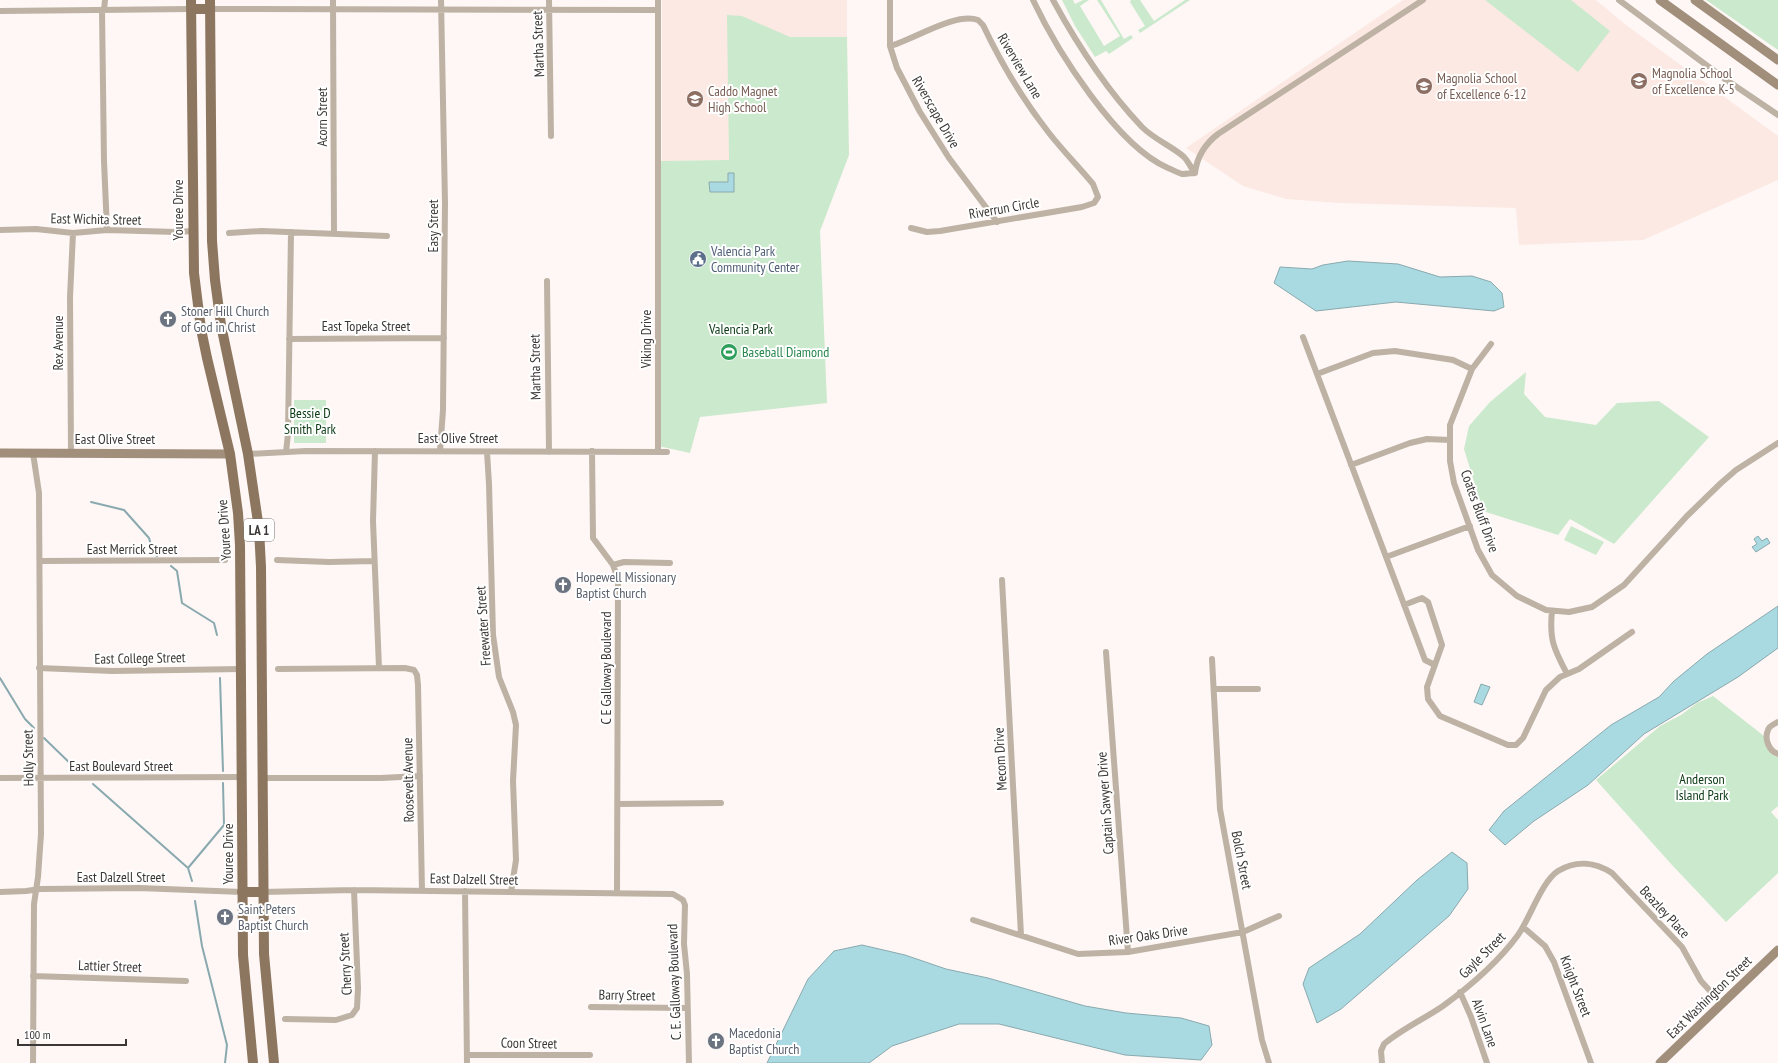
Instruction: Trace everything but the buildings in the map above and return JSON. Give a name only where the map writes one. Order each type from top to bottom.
[{"type":"main road","points":[[191,5],[210,4]]},
{"type":"main road","name":"LA 1","points":[[210,4],[212,235],[215,280],[222,331],[248,454],[259,529],[261,567],[262,892],[265,984],[274,1063]]},
{"type":"main road","name":"Youree Drive","points":[[191,5],[192,231],[194,273],[201,329],[213,387],[230,454],[238,513],[240,545],[242,669],[242,892],[246,993],[254,1063]]},
{"type":"main road","points":[[230,454],[248,454]]},
{"type":"main road","points":[[242,892],[262,892]]},
{"type":"street","points":[[104,0],[104,161],[107,230]]},
{"type":"street","name":"Acorn Street","points":[[333,0],[334,233]]},
{"type":"street","name":"Easy Street","points":[[440,452],[443,410],[445,203],[441,0]]},
{"type":"street","name":"Martha Street","points":[[549,0],[551,136]]},
{"type":"street","points":[[210,4],[333,10],[549,10],[658,12],[658,0]]},
{"type":"street","name":"Riverscape Drive","points":[[890,0],[890,46],[897,68],[928,126],[957,170],[997,222]]},
{"type":"street","points":[[1033,0],[1047,28],[1074,71],[1111,119],[1131,141],[1152,159],[1182,174],[1194,173]]},
{"type":"street","points":[[1053,0],[1080,48],[1119,101],[1152,137],[1185,158],[1194,173]]},
{"type":"street","points":[[1194,173],[1196,160],[1204,148],[1218,134],[1423,0]]},
{"type":"street","points":[[1619,0],[1725,79],[1778,115]]},
{"type":"street","points":[[1660,0],[1778,85]]},
{"type":"street","points":[[1696,0],[1778,60]]},
{"type":"street","points":[[0,11],[103,10],[191,5]]},
{"type":"street","name":"Viking Drive","points":[[658,12],[658,452]]},
{"type":"street","name":"Riverview Lane","points":[[890,46],[942,25],[965,20],[978,20],[983,25],[1004,67],[1029,105],[1049,133],[1093,184],[1098,197]]},
{"type":"street","name":"Riverrun Circle","points":[[911,228],[934,232],[997,222],[1082,207],[1094,203],[1098,197]]},
{"type":"street","name":"East Wichita Street","points":[[0,230],[36,229],[73,233],[107,230],[192,231]]},
{"type":"street","points":[[286,452],[288,434],[291,232]]},
{"type":"street","points":[[229,233],[291,232],[387,236]]},
{"type":"street","name":"Rex Avenue","points":[[71,453],[70,305],[73,233]]},
{"type":"street","name":"Martha Street","points":[[547,281],[549,452]]},
{"type":"street","points":[[1302,337],[1425,660],[1435,665]]},
{"type":"street","name":"East Topeka Street","points":[[289,339],[444,338]]},
{"type":"street","name":"Coates Bluff Drive","points":[[1491,344],[1472,369],[1450,425],[1450,461],[1454,483],[1478,550],[1492,575],[1517,596],[1546,610],[1569,612],[1592,607],[1624,585],[1687,516],[1718,486],[1736,470],[1778,443]]},
{"type":"street","points":[[1316,374],[1372,353],[1396,351],[1453,360],[1472,369]]},
{"type":"street","points":[[1351,464],[1427,439],[1450,440]]},
{"type":"street","name":"East Olive Street","points":[[248,454],[286,452],[667,452]]},
{"type":"street","points":[[278,669],[379,668],[373,521],[375,452]]},
{"type":"street","name":"Freewater Street","points":[[487,452],[491,531],[493,635],[499,677],[513,712],[516,724],[513,781],[516,860],[511,892]]},
{"type":"street","name":"C E Galloway Boulevard","points":[[592,452],[592,532],[594,542],[613,565],[618,579],[617,893]]},
{"type":"street","name":"East Olive Street","points":[[0,453],[230,454]]},
{"type":"street","name":"Holly Street","points":[[33,453],[39,493],[40,561],[40,853],[34,904],[32,976],[33,1063]]},
{"type":"street","points":[[1386,556],[1470,526]]},
{"type":"street","name":"East Merrick Street","points":[[40,561],[225,560]]},
{"type":"street","points":[[277,560],[329,562],[374,561]]},
{"type":"street","points":[[613,565],[624,562],[670,563]]},
{"type":"street","name":"Mecom Drive","points":[[1002,580],[1021,935]]},
{"type":"street","points":[[1404,605],[1422,598],[1428,602],[1442,645],[1427,687],[1432,707],[1440,716],[1508,745],[1516,745],[1523,738],[1546,690],[1560,677],[1580,669],[1632,632]]},
{"type":"street","points":[[1552,610],[1550,626],[1552,644],[1567,674]]},
{"type":"street","name":"Captain Sawyer Drive","points":[[1106,652],[1128,952]]},
{"type":"street","name":"Bolch Street","points":[[1212,659],[1220,809],[1262,1040],[1269,1063]]},
{"type":"street","name":"East College Street","points":[[39,668],[112,671],[242,669]]},
{"type":"street","name":"Roosevelt Avenue","points":[[379,668],[405,668],[414,670],[417,675],[422,891]]},
{"type":"street","points":[[1214,689],[1258,689]]},
{"type":"street","points":[[1778,722],[1772,724],[1768,730],[1767,738],[1768,746],[1773,753],[1778,754]]},
{"type":"street","points":[[262,778],[381,778],[420,776]]},
{"type":"street","name":"East Boulevard Street","points":[[0,778],[242,777]]},
{"type":"street","points":[[618,804],[721,803]]},
{"type":"street","name":"Beazley Place","points":[[1572,864],[1588,863],[1603,867],[1612,873],[1682,947],[1701,981],[1722,1004]]},
{"type":"street","name":"Gayle Street","points":[[1382,1063],[1381,1051],[1387,1042],[1460,992],[1482,974],[1515,938],[1523,927],[1547,883],[1558,871],[1572,864]]},
{"type":"street","name":"East Dalzell Street","points":[[0,892],[36,889],[139,888],[242,892]]},
{"type":"street","name":"East Dalzell Street","points":[[262,892],[354,890],[673,894],[683,900]]},
{"type":"street","name":"Cherry Street","points":[[285,1019],[336,1020],[352,1015],[357,1008],[358,988],[354,890]]},
{"type":"street","points":[[465,891],[467,1063]]},
{"type":"street","name":"C. E. Galloway Boulevard","points":[[683,900],[684,944],[687,974],[689,1063]]},
{"type":"street","name":"River Oaks Drive","points":[[973,920],[1078,954],[1128,952],[1243,932],[1279,916]]},
{"type":"street","name":"Knight Street","points":[[1523,927],[1545,946],[1554,962],[1591,1063]]},
{"type":"street","name":"East Washington Street","points":[[1660,1063],[1778,950]]},
{"type":"street","name":"Lattier Street","points":[[32,976],[186,981]]},
{"type":"street","name":"Alvin Lane","points":[[1460,992],[1471,1017],[1487,1063]]},
{"type":"street","name":"Barry Street","points":[[591,1007],[687,1008]]},
{"type":"street","name":"Coon Street","points":[[467,1055],[590,1055]]},
{"type":"shaded area","name":"Caddo Magnet High School","points":[[662,0],[847,0],[847,37],[790,37],[728,15],[729,160],[662,161]]},
{"type":"shaded area","name":"Magnolia School of Excellence 6-12","points":[[1403,0],[1596,0],[1626,25],[1778,136],[1778,180],[1643,240],[1519,245],[1516,208],[1339,203],[1286,199],[1243,186],[1186,148]]},
{"type":"green space","points":[[1062,0],[1073,0],[1075,4],[1083,0],[1089,0],[1080,6],[1104,46],[1120,36],[1097,0],[1101,0],[1124,39],[1131,35],[1133,38],[1109,54],[1106,51],[1095,57],[1075,26]]},
{"type":"green space","points":[[1131,0],[1140,0],[1154,21],[1185,0],[1190,0],[1140,33],[1138,30],[1145,26],[1130,2]]},
{"type":"green space","points":[[1485,0],[1571,0],[1610,31],[1578,72]]},
{"type":"green space","points":[[1706,0],[1778,0],[1778,50]]},
{"type":"green space","name":"Valencia Park","points":[[727,15],[742,16],[790,37],[847,37],[849,155],[820,231],[827,403],[700,417],[690,453],[658,446],[658,161],[729,160]]},
{"type":"green space","points":[[1526,372],[1524,394],[1545,417],[1596,425],[1617,403],[1659,401],[1709,437],[1614,544],[1570,519],[1558,535],[1483,511],[1464,449],[1469,426],[1490,402]]},
{"type":"green space","name":"Bessie D Smith Park","points":[[294,400],[326,400],[326,443],[294,443]]},
{"type":"green space","points":[[1571,526],[1604,542],[1596,555],[1564,540]]},
{"type":"green space","name":"Anderson Island Park","points":[[1713,696],[1764,736],[1768,749],[1772,754],[1778,757],[1778,806],[1771,812],[1778,820],[1778,873],[1726,922],[1672,865],[1596,780],[1660,726],[1681,715],[1697,703]]},
{"type":"water","points":[[728,173],[734,173],[734,192],[710,192],[709,182],[728,182]]},
{"type":"water","points":[[1348,261],[1398,264],[1440,277],[1472,276],[1491,282],[1502,293],[1504,307],[1494,311],[1396,302],[1316,311],[1274,283],[1280,267],[1312,269],[1323,265]]},
{"type":"water","points":[[1758,536],[1762,541],[1767,538],[1770,543],[1756,552],[1752,547],[1757,544],[1754,539]]},
{"type":"water","points":[[1778,606],[1778,648],[1738,677],[1644,734],[1588,785],[1534,821],[1505,845],[1489,830],[1504,811],[1611,725],[1659,697],[1674,681],[1707,654]]},
{"type":"water","points":[[1481,684],[1490,687],[1482,705],[1474,702]]},
{"type":"water","points":[[1452,852],[1467,863],[1468,889],[1449,916],[1341,1009],[1317,1023],[1303,984],[1309,968],[1360,934],[1417,880]]},
{"type":"water","points":[[862,945],[905,955],[946,969],[988,978],[1085,1006],[1126,1013],[1181,1018],[1209,1026],[1212,1045],[1201,1060],[1125,1055],[999,1024],[959,1024],[892,1046],[869,1063],[767,1063],[808,979],[834,951]]},
{"type":"waterway","points":[[91,502],[124,510],[149,538],[153,552],[157,556]]},
{"type":"waterway","points":[[171,566],[177,571],[182,603],[214,623],[217,635]]},
{"type":"waterway","points":[[0,678],[25,719],[34,728]]},
{"type":"waterway","points":[[220,678],[223,771]]},
{"type":"waterway","points":[[44,738],[77,770]]},
{"type":"waterway","points":[[188,868],[224,825],[223,783]]},
{"type":"waterway","points":[[93,784],[188,868],[192,881]]},
{"type":"waterway","points":[[195,901],[202,946],[227,1045],[225,1063]]},
{"type":"place","name":"Magnolia School of Excellence K-5","points":[[1639,81]]},
{"type":"place","name":"Magnolia School of Excellence 6-12","points":[[1424,86]]},
{"type":"place","name":"Caddo Magnet High School","points":[[695,99]]},
{"type":"place","name":"Valencia Park Community Center","points":[[698,259]]},
{"type":"place","name":"Stoner Hill Church of God in Christ","points":[[168,319]]},
{"type":"place","name":"Baseball Diamond","points":[[729,352]]},
{"type":"place","name":"Hopewell Missionary Baptist Church","points":[[563,585]]},
{"type":"place","name":"Saint Peters Baptist Church","points":[[225,917]]},
{"type":"place","name":"Macedonia Baptist Church","points":[[716,1041]]}]
